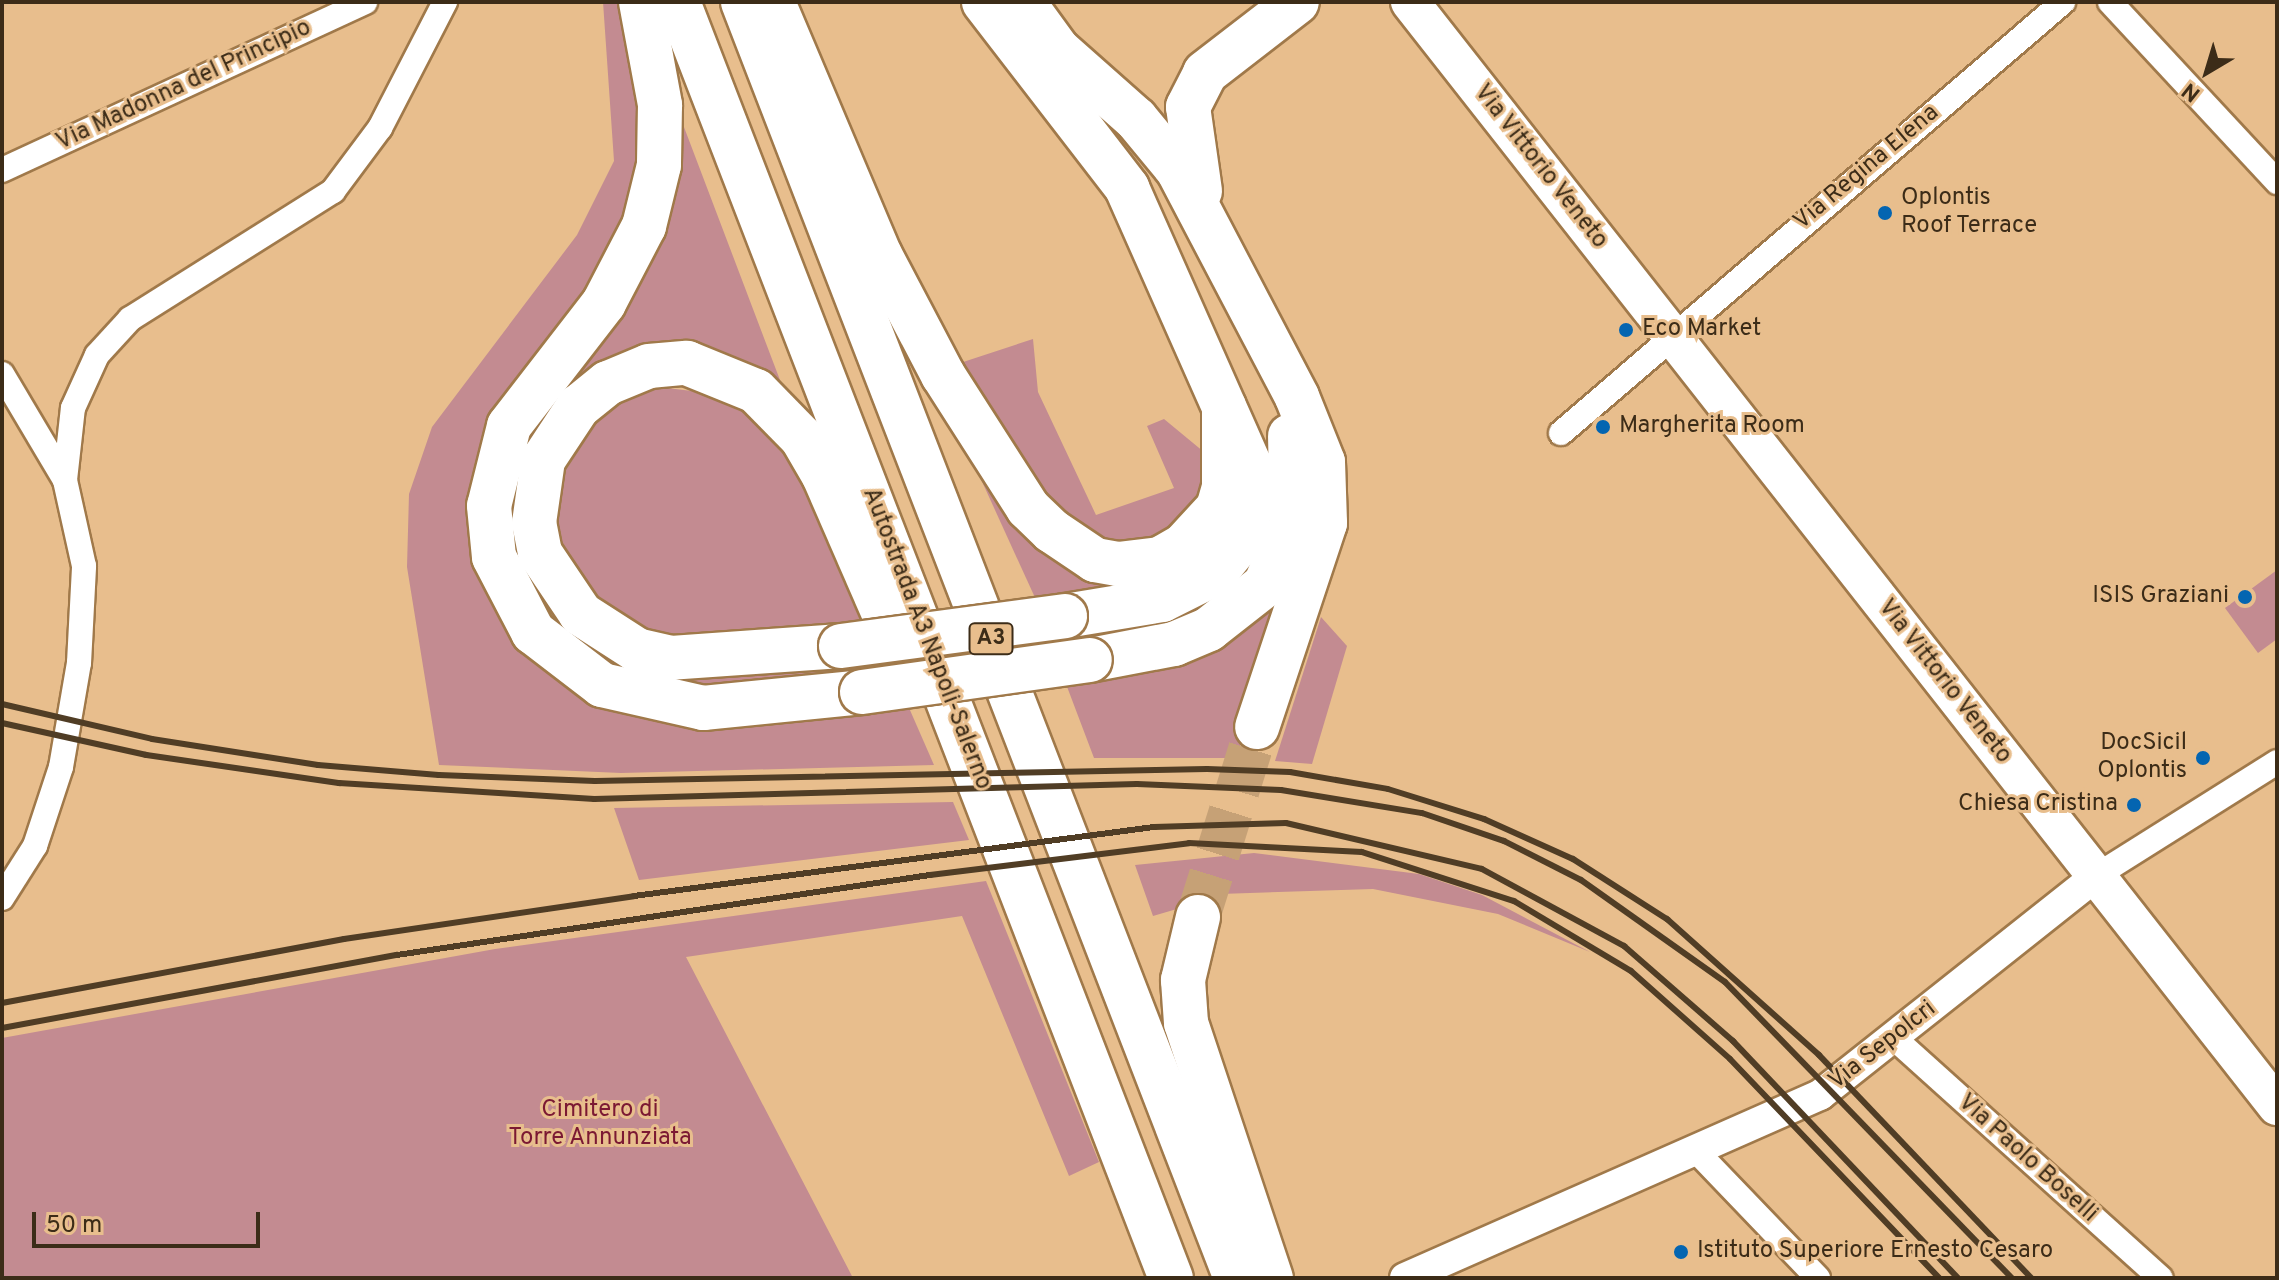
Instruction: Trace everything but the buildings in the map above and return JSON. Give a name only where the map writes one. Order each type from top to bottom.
[{"type":"highway","points":[[641,2],[660,105],[659,165],[644,226],[604,303],[509,426],[489,506],[494,557],[533,632],[602,685],[703,708],[862,692],[1090,660],[1174,644],[1209,629],[1265,585],[1281,558],[1292,523],[1294,449],[1257,331],[1212,231],[1191,162],[1188,107],[1205,73],[1297,2]]},
{"type":"highway","name":"Autostrada A3 Napoli-Salerno","points":[[678,2],[994,811],[1171,1278]]},
{"type":"highway","name":"A3","points":[[743,2],[1236,1278]]},
{"type":"highway","points":[[772,2],[880,255],[929,348],[990,454],[1052,531],[1095,560],[1118,564],[1160,559],[1184,545],[1218,508],[1224,487],[1224,407]]},
{"type":"highway","points":[[984,2],[1127,188],[1224,407],[1254,491],[1252,516],[1231,557],[1162,600],[1065,616],[841,646],[671,658],[637,650],[581,614],[546,565],[534,523],[543,460],[578,407],[628,372],[687,363],[724,373],[781,413],[824,476],[910,674],[994,811]]},
{"type":"highway","points":[[1023,2],[1091,85],[1156,141],[1212,231]]},
{"type":"highway","points":[[1257,331],[1297,397],[1327,491],[1315,560],[1257,727]]},
{"type":"highway","points":[[1198,917],[1183,980],[1186,1023],[1271,1278]]},
{"type":"main road","name":"Via Vittorio Veneto","points":[[1410,2],[2277,1106]]},
{"type":"street","name":"Via Madonna del Principio","points":[[2,170],[365,2]]},
{"type":"street","points":[[65,480],[73,408],[97,355],[130,319],[333,191],[380,128],[445,2]]},
{"type":"street","name":"Via Regina Elena","points":[[1670,333],[2063,2]]},
{"type":"street","points":[[2110,2],[2277,182]]},
{"type":"street","points":[[1561,433],[1670,333]]},
{"type":"street","points":[[2,374],[65,480],[84,566],[79,663],[61,767],[35,846],[2,898]]},
{"type":"street","name":"Via Sepolcri","points":[[1405,1278],[1699,1154],[1820,1095],[2096,876],[2277,762]]},
{"type":"street","name":"Via Paolo Boselli","points":[[1894,1038],[2161,1278]]},
{"type":"street","points":[[1699,1154],[1818,1278]]},
{"type":"green space","points":[[603,2],[622,2],[636,54],[644,153],[622,236],[473,509],[568,686],[906,701],[934,765],[621,773],[439,765],[407,567],[409,494],[432,427],[577,235],[614,161]]},
{"type":"green space","points":[[676,106],[783,388],[748,364],[667,349],[529,452],[589,644],[889,655],[893,668],[706,690],[645,682],[570,647],[541,617],[511,555],[506,487]]},
{"type":"green space","points":[[1033,339],[1038,392],[1096,515],[1174,488],[1147,426],[1164,419],[1210,457],[1212,500],[1147,547],[1088,538],[1062,518],[954,365]]},
{"type":"green space","points":[[642,385],[717,394],[756,416],[807,480],[871,623],[651,639],[592,603],[553,544],[558,465],[576,430]]},
{"type":"green space","points":[[953,418],[1141,583],[1037,602]]},
{"type":"green space","points":[[2277,570],[2277,639],[2258,653],[2225,608]]},
{"type":"green space","points":[[1290,584],[1242,722],[1239,758],[1094,758],[1066,684],[1199,655],[1236,638]]},
{"type":"green space","points":[[1321,617],[1347,646],[1312,764],[1275,761]]},
{"type":"green space","points":[[953,802],[969,840],[639,880],[614,808]]},
{"type":"green space","points":[[1254,853],[1419,874],[1482,895],[1590,952],[1498,914],[1373,889],[1220,894],[1217,916],[1187,906],[1153,916],[1135,865]]},
{"type":"green space","name":"Cimitero di Torre Annunziata","points":[[986,881],[1099,1162],[1069,1176],[962,916],[686,957],[853,1278],[2,1278],[2,1038],[495,949]]},
{"type":"tunnel","points":[[1198,917],[1257,727]]},
{"type":"railway","points":[[2,704],[152,739],[318,765],[439,775],[595,781],[1207,769],[1290,772],[1388,789],[1484,819],[1573,859],[1667,919],[1819,1055],[2031,1278]]},
{"type":"railway","points":[[2,723],[146,755],[339,783],[594,799],[1137,784],[1281,790],[1422,813],[1504,841],[1581,880],[1725,982],[2012,1278]]},
{"type":"railway","points":[[2,1003],[344,939],[634,896],[1154,827],[1286,823],[1482,869],[1624,946],[1733,1041],[1958,1278]]},
{"type":"railway","points":[[2,1028],[397,955],[930,875],[1189,843],[1362,852],[1514,901],[1631,971],[1730,1059],[1939,1278]]},
{"type":"place","name":"Oplontis Roof Terrace","points":[[1885,213]]},
{"type":"place","name":"Eco Market","points":[[1626,330]]},
{"type":"place","name":"Margherita Room","points":[[1603,427]]},
{"type":"place","name":"ISIS Graziani","points":[[2245,597]]},
{"type":"place","name":"DocSicil Oplontis","points":[[2203,758]]},
{"type":"place","name":"Chiesa Cristina","points":[[2134,805]]},
{"type":"place","name":"Istituto Superiore Ernesto Cesaro","points":[[1681,1252]]}]
